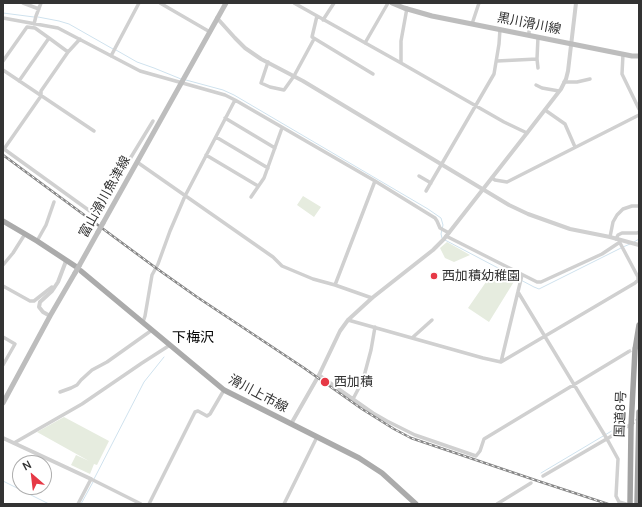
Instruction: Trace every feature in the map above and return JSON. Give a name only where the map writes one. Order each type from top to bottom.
[{"type":"highway","name":"国道8号","points":[[629,502],[635,350],[639,324]]},
{"type":"highway","name":"国道8号","points":[[637,503],[639,412]]},
{"type":"highway","points":[[638,484],[639,490]]},
{"type":"main road","name":"富山滑川魚津線","points":[[3,403],[50,316],[226,3]]},
{"type":"main road","name":"黒川滑川線","points":[[392,3],[432,16],[639,56]]},
{"type":"main road","points":[[3,221],[75,266]]},
{"type":"main road","name":"滑川上市線","points":[[81,271],[224,390],[366,462],[391,481],[416,504]]},
{"type":"street","points":[[23,3],[38,9]]},
{"type":"street","points":[[34,24],[38,9],[42,3]]},
{"type":"street","points":[[111,56],[139,3]]},
{"type":"street","points":[[160,3],[210,32]]},
{"type":"street","points":[[294,3],[504,122],[527,133]]},
{"type":"street","points":[[323,20],[334,3]]},
{"type":"street","points":[[365,43],[388,3]]},
{"type":"street","points":[[472,24],[479,3]]},
{"type":"street","points":[[291,424],[319,375],[340,331],[348,320],[372,298],[433,250],[448,235],[560,91],[568,71],[576,3]]},
{"type":"street","points":[[402,63],[401,41],[406,7]]},
{"type":"street","points":[[268,62],[261,82],[270,87],[284,90],[294,76],[314,38],[312,37],[317,16]]},
{"type":"street","points":[[3,18],[58,28],[140,71],[225,95],[375,181],[435,218],[440,228],[448,235],[537,282],[541,282],[602,254],[619,240]]},
{"type":"street","points":[[217,18],[234,38],[245,48],[442,164],[483,190],[528,214],[570,229],[610,237],[639,245]]},
{"type":"street","points":[[529,23],[529,35]]},
{"type":"street","points":[[3,61],[27,27],[35,28],[68,52]]},
{"type":"street","points":[[426,192],[494,74],[497,61],[500,29]]},
{"type":"street","points":[[538,37],[538,68]]},
{"type":"street","points":[[19,81],[49,38]]},
{"type":"street","points":[[314,38],[373,74]]},
{"type":"street","points":[[80,39],[68,52],[4,149],[94,214],[99,212],[153,121]]},
{"type":"street","points":[[624,54],[622,74],[639,109]]},
{"type":"street","points":[[497,61],[537,59]]},
{"type":"street","points":[[3,70],[94,131]]},
{"type":"street","points":[[564,82],[577,82],[590,79]]},
{"type":"street","points":[[536,85],[542,88],[560,91]]},
{"type":"street","points":[[142,322],[145,316],[152,275],[158,264],[170,231],[185,196],[235,100]]},
{"type":"street","points":[[545,110],[565,124],[575,147]]},
{"type":"street","points":[[492,178],[507,182],[639,115]]},
{"type":"street","points":[[225,118],[275,148]]},
{"type":"street","points":[[251,197],[264,178],[282,128]]},
{"type":"street","points":[[216,137],[268,168]]},
{"type":"street","points":[[206,155],[258,186]]},
{"type":"street","points":[[137,162],[273,257],[282,266],[313,279],[372,298]]},
{"type":"street","points":[[419,176],[431,183]]},
{"type":"street","points":[[335,285],[375,181]]},
{"type":"street","points":[[37,241],[46,225],[54,202]]},
{"type":"street","points":[[610,237],[613,222],[617,215],[623,209],[632,206],[639,206]]},
{"type":"street","points":[[348,320],[501,362],[635,283],[638,280],[638,277],[619,240],[618,235],[622,233],[639,232]]},
{"type":"street","points":[[3,265],[25,234]]},
{"type":"street","points":[[50,316],[43,312],[39,304],[52,291],[58,282],[66,261]]},
{"type":"street","points":[[501,362],[522,275]]},
{"type":"street","points":[[3,286],[30,301],[34,301],[52,287],[54,288]]},
{"type":"street","points":[[518,292],[618,459],[616,496],[619,502],[629,502]]},
{"type":"street","points":[[412,338],[432,320]]},
{"type":"street","points":[[354,399],[363,380],[375,327]]},
{"type":"street","points":[[60,392],[77,385],[92,370],[152,330]]},
{"type":"street","points":[[3,337],[15,344],[3,364]]},
{"type":"street","points":[[14,443],[82,404],[170,345]]},
{"type":"street","points":[[319,375],[373,413],[408,432],[476,456],[480,452],[484,439],[628,352]]},
{"type":"street","points":[[149,504],[195,412],[198,411],[207,416],[210,414],[224,390]]},
{"type":"street","points":[[543,476],[622,430]]},
{"type":"street","points":[[284,504],[317,437]]},
{"type":"street","points":[[3,438],[142,504]]},
{"type":"street","points":[[78,504],[91,479]]},
{"type":"street","points":[[497,504],[532,483]]},
{"type":"shaded area","points":[[303,196],[321,207],[314,217],[297,205]]},
{"type":"shaded area","points":[[447,242],[470,255],[454,262],[445,258],[440,248]]},
{"type":"shaded area","points":[[495,269],[515,280],[489,322],[468,308]]},
{"type":"shaded area","points":[[64,417],[109,441],[97,465],[94,464],[90,474],[71,465],[76,455],[89,461],[37,432]]},
{"type":"waterway","points":[[3,13],[34,17]]},
{"type":"waterway","points":[[38,17],[69,24],[113,49]]},
{"type":"waterway","points":[[116,50],[137,62],[181,79]]},
{"type":"waterway","points":[[186,80],[223,90],[234,95],[428,209],[441,218],[443,225],[441,234],[442,238]]},
{"type":"waterway","points":[[634,242],[639,239]]},
{"type":"waterway","points":[[445,240],[539,289],[621,248]]},
{"type":"waterway","points":[[623,247],[630,244]]},
{"type":"waterway","points":[[94,479],[144,382],[164,357]]},
{"type":"waterway","points":[[541,473],[620,426]]},
{"type":"waterway","points":[[3,481],[49,504]]},
{"type":"waterway","points":[[81,504],[93,482]]},
{"type":"tunnel","points":[[628,352],[639,346]]},
{"type":"tunnel","points":[[622,430],[639,419]]},
{"type":"railway","points":[[3,155],[197,297],[394,429],[411,438],[608,504]]},
{"type":"place","name":"西加積幼稚園","points":[[434,276]]},
{"type":"place","name":"西加積","points":[[325,382]]},
{"type":"district","name":"下梅沢","points":[[193,338]]}]
